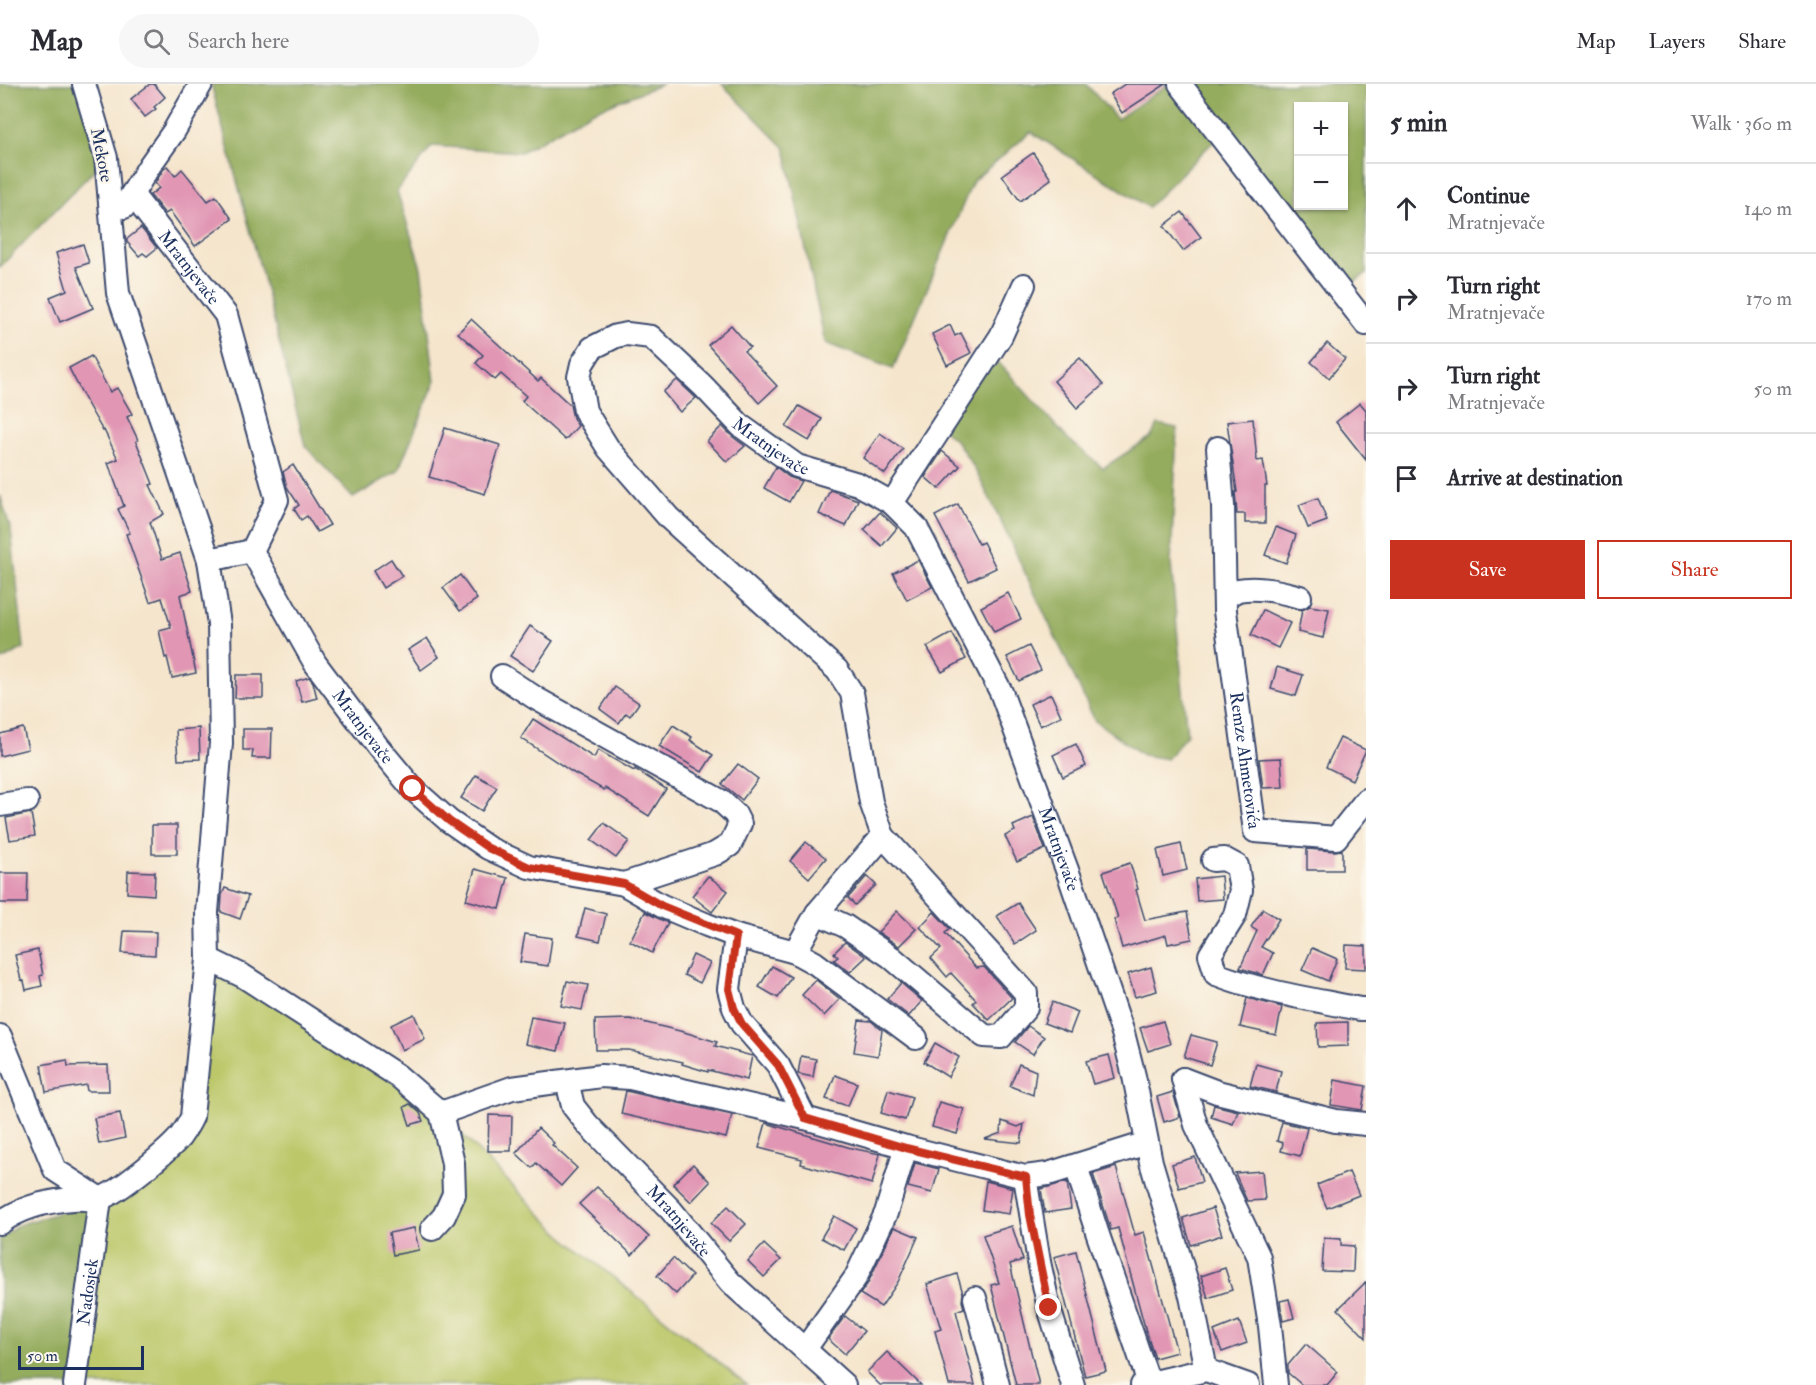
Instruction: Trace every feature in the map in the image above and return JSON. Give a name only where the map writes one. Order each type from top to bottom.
[{"type":"street","name":"Mekote","points":[[84,84],[106,158],[112,227]]},
{"type":"street","points":[[0,1222],[11,1214],[42,1204],[74,1199],[100,1199],[124,1185],[179,1139],[192,1117],[208,959],[207,912],[221,742],[219,624],[209,560],[118,293],[112,227],[174,131],[201,84]]},
{"type":"street","points":[[1180,84],[1366,324]]},
{"type":"street","name":"Mratnjevače","points":[[132,194],[226,315],[277,500],[252,551],[315,663],[378,747],[413,789],[449,821],[488,848],[529,867],[624,884],[662,906],[736,936],[795,952],[815,963],[916,1038]]},
{"type":"street","points":[[892,503],[1001,336],[1024,285]]},
{"type":"street","name":"Mratnjevače","points":[[817,913],[845,926],[891,957],[984,1036],[1001,1037],[1026,1008],[1026,993],[884,836],[871,802],[852,693],[837,670],[669,518],[608,448],[585,411],[579,377],[582,364],[592,348],[616,336],[627,334],[651,337],[741,426],[797,466],[858,484],[892,503],[916,527],[1001,693],[1070,878],[1123,1033],[1151,1162],[1191,1296],[1206,1370]]},
{"type":"street","name":"Remze Ahmetovića","points":[[1218,448],[1223,506],[1225,611],[1255,831],[1336,838],[1366,800]]},
{"type":"street","points":[[209,560],[252,551]]},
{"type":"street","points":[[1225,597],[1239,590],[1255,590],[1279,591],[1300,597]]},
{"type":"street","name":"Mratnjevače","points":[[502,676],[537,699],[721,801],[735,814],[741,824],[730,845],[715,854],[624,884]]},
{"type":"street","points":[[0,806],[27,801]]},
{"type":"street","points":[[795,952],[817,913],[884,836]]},
{"type":"street","points":[[1213,860],[1224,859],[1237,866],[1241,890],[1235,915],[1210,955],[1216,974],[1233,981],[1282,993],[1366,1009]]},
{"type":"street","points":[[736,936],[729,989],[734,1008],[742,1024],[778,1065],[805,1118]]},
{"type":"street","points":[[208,959],[243,976],[398,1076],[441,1113],[453,1163],[454,1194],[444,1216],[432,1229]]},
{"type":"street","points":[[0,1036],[55,1170],[100,1199]]},
{"type":"street","points":[[441,1113],[512,1088],[601,1076],[630,1078],[805,1118],[906,1148],[1026,1177],[1048,1174],[1148,1143]]},
{"type":"street","points":[[1276,1385],[1270,1326],[1259,1257],[1196,1125],[1183,1079],[1217,1092],[1260,1103],[1336,1121],[1366,1124]]},
{"type":"street","name":"Mratnjevače","points":[[567,1081],[573,1106],[588,1125],[671,1210],[730,1282],[844,1385]]},
{"type":"street","points":[[805,1349],[856,1277],[886,1213],[906,1148]]},
{"type":"street","points":[[1076,1166],[1146,1384],[1206,1370],[1248,1385]]},
{"type":"street","points":[[1026,1177],[1049,1308],[1072,1385]]},
{"type":"street","name":"Nadosjek","points":[[75,1385],[100,1199]]},
{"type":"street","points":[[975,1298],[998,1385]]},
{"type":"green space","points":[[0,84],[84,84],[106,158],[0,267]]},
{"type":"green space","points":[[211,84],[662,84],[591,112],[521,152],[432,146],[397,191],[421,268],[435,382],[398,471],[353,498],[305,446]]},
{"type":"green space","points":[[722,84],[1086,84],[1117,119],[1169,84],[1366,84],[1366,274],[1340,291],[1220,135],[1148,207],[1031,132],[973,181],[893,369],[825,343],[785,148]]},
{"type":"green space","points":[[990,353],[1067,438],[1103,468],[1151,437],[1158,424],[1177,428],[1171,564],[1187,734],[1167,759],[1143,755],[1095,721],[973,466],[958,443],[942,428]]},
{"type":"green space","points":[[0,495],[11,530],[24,648],[0,661]]},
{"type":"green space","points":[[208,959],[441,1113],[561,1235],[747,1385],[75,1385],[100,1199],[179,1139]]},
{"type":"green space","points":[[85,1205],[99,1231],[83,1385],[0,1385],[0,1239],[18,1225]]},
{"type":"building","points":[[150,84],[154,84],[165,97],[154,107],[156,109],[145,117],[131,99]]},
{"type":"building","points":[[1125,84],[1166,84],[1122,113],[1110,94]]},
{"type":"building","points":[[1033,153],[1051,179],[1020,201],[1002,175]]},
{"type":"building","points":[[167,166],[175,176],[182,169],[208,201],[216,196],[232,219],[195,246],[170,211],[165,214],[150,195],[159,188],[155,183]]},
{"type":"building","points":[[1182,212],[1201,237],[1183,251],[1164,226]]},
{"type":"building","points":[[141,228],[157,248],[147,256],[143,253],[139,256],[127,242],[127,239]]},
{"type":"building","points":[[83,244],[89,263],[76,267],[93,308],[60,322],[50,297],[67,290],[56,253]]},
{"type":"building","points":[[471,319],[538,381],[541,378],[570,405],[573,418],[578,426],[565,440],[522,401],[526,396],[501,374],[495,380],[476,363],[483,355],[458,333]]},
{"type":"building","points":[[731,325],[750,347],[744,351],[777,386],[759,403],[708,345]]},
{"type":"building","points":[[950,325],[955,336],[961,333],[971,353],[947,365],[932,334]]},
{"type":"building","points":[[1327,343],[1345,359],[1329,378],[1311,362]]},
{"type":"building","points":[[91,356],[110,392],[117,388],[132,414],[127,417],[138,440],[136,441],[153,484],[150,485],[164,514],[150,522],[162,559],[180,553],[192,591],[180,595],[196,673],[172,678],[167,657],[165,658],[159,630],[171,627],[162,598],[150,602],[126,534],[130,533],[118,509],[124,506],[108,463],[118,459],[69,368]]},
{"type":"building","points":[[1080,358],[1103,385],[1077,408],[1054,381]]},
{"type":"building","points":[[677,380],[696,398],[680,412],[663,392]]},
{"type":"building","points":[[1360,403],[1366,410],[1366,460],[1336,422]]},
{"type":"building","points":[[799,406],[822,419],[809,441],[786,427]]},
{"type":"building","points":[[1253,419],[1257,461],[1263,460],[1267,486],[1265,486],[1265,523],[1245,523],[1245,514],[1237,514],[1235,492],[1237,492],[1227,422]]},
{"type":"building","points":[[722,426],[745,446],[727,462],[707,441]]},
{"type":"building","points":[[445,428],[500,445],[485,494],[429,477]]},
{"type":"building","points":[[880,433],[903,449],[885,474],[863,458]]},
{"type":"building","points":[[942,451],[960,466],[939,489],[925,477]]},
{"type":"building","points":[[293,465],[330,525],[317,532],[307,516],[301,520],[294,509],[299,505],[287,487],[283,472]]},
{"type":"building","points":[[776,467],[789,477],[801,481],[789,502],[764,488]]},
{"type":"building","points":[[830,490],[858,500],[846,526],[819,514]]},
{"type":"building","points":[[1318,498],[1327,521],[1308,528],[1299,505]]},
{"type":"building","points":[[958,504],[979,544],[983,542],[996,568],[969,581],[935,516]]},
{"type":"building","points":[[880,512],[897,528],[882,546],[864,530]]},
{"type":"building","points":[[1276,527],[1296,535],[1286,563],[1265,555]]},
{"type":"building","points":[[391,559],[402,576],[383,588],[373,571]]},
{"type":"building","points":[[918,560],[932,587],[907,600],[893,573]]},
{"type":"building","points":[[460,575],[477,599],[460,611],[443,588]]},
{"type":"building","points":[[1008,593],[1021,619],[994,632],[981,607]]},
{"type":"building","points":[[1310,606],[1329,609],[1323,638],[1298,632],[1302,610]]},
{"type":"building","points":[[1263,610],[1290,623],[1278,648],[1251,635]]},
{"type":"building","points":[[530,626],[553,641],[533,671],[510,656]]},
{"type":"building","points":[[952,633],[966,659],[942,672],[927,647]]},
{"type":"building","points":[[427,638],[439,657],[421,670],[408,650]]},
{"type":"building","points":[[1029,646],[1041,670],[1019,681],[1007,657]]},
{"type":"building","points":[[1277,667],[1303,675],[1296,696],[1271,689]]},
{"type":"building","points":[[236,675],[263,675],[263,698],[235,698]]},
{"type":"building","points":[[309,677],[313,682],[317,698],[302,702],[296,681]]},
{"type":"building","points":[[615,687],[639,703],[630,716],[626,713],[619,723],[600,709]]},
{"type":"building","points":[[1051,694],[1061,716],[1040,726],[1030,704]]},
{"type":"building","points":[[533,719],[594,758],[598,750],[634,771],[635,769],[666,789],[649,816],[605,788],[604,790],[572,772],[521,738]]},
{"type":"building","points":[[673,725],[713,755],[702,772],[659,746]]},
{"type":"building","points":[[23,728],[28,749],[0,756],[0,734]]},
{"type":"building","points":[[199,728],[200,759],[178,760],[176,730]]},
{"type":"building","points":[[243,729],[272,729],[271,758],[252,758],[253,750],[243,750]]},
{"type":"building","points":[[1340,738],[1366,750],[1352,780],[1326,767]]},
{"type":"building","points":[[1076,744],[1086,766],[1063,777],[1053,755]]},
{"type":"building","points":[[1281,758],[1283,787],[1263,788],[1259,759]]},
{"type":"building","points":[[738,764],[758,779],[742,800],[722,784]]},
{"type":"building","points":[[476,775],[497,787],[482,811],[461,798]]},
{"type":"building","points":[[31,813],[35,836],[10,840],[6,818]]},
{"type":"building","points":[[1033,817],[1045,849],[1017,862],[1005,836],[1015,831],[1013,826]]},
{"type":"building","points":[[604,823],[629,841],[616,858],[591,840]]},
{"type":"building","points":[[152,825],[177,825],[177,854],[152,854]]},
{"type":"building","points":[[806,842],[826,858],[809,878],[790,861]]},
{"type":"building","points":[[1181,844],[1187,870],[1163,876],[1157,850]]},
{"type":"building","points":[[1307,849],[1342,850],[1342,870],[1307,870]]},
{"type":"building","points":[[1130,863],[1145,920],[1187,912],[1192,939],[1168,944],[1166,935],[1122,948],[1114,919],[1118,918],[1103,872]]},
{"type":"building","points":[[475,869],[508,878],[500,909],[466,900]]},
{"type":"building","points":[[128,871],[155,872],[154,895],[127,893]]},
{"type":"building","points":[[0,873],[28,873],[27,903],[0,903]]},
{"type":"building","points":[[708,876],[728,891],[712,912],[692,896]]},
{"type":"building","points":[[867,876],[876,885],[855,905],[848,898]]},
{"type":"building","points":[[1221,876],[1223,899],[1197,901],[1195,879]]},
{"type":"building","points":[[225,888],[248,896],[240,919],[221,912],[222,895]]},
{"type":"building","points":[[1018,903],[1036,930],[1015,944],[997,916]]},
{"type":"building","points":[[585,908],[606,914],[600,941],[578,936]]},
{"type":"building","points":[[1263,909],[1279,919],[1261,947],[1273,953],[1263,975],[1240,968],[1257,931],[1251,927]]},
{"type":"building","points":[[897,911],[916,929],[899,946],[878,932]]},
{"type":"building","points":[[645,912],[668,923],[652,953],[630,941]]},
{"type":"building","points":[[934,912],[950,929],[945,933],[976,968],[984,967],[1012,998],[989,1020],[973,1003],[976,1000],[951,973],[947,977],[931,958],[941,949],[920,927]]},
{"type":"building","points":[[124,931],[156,932],[155,955],[122,953]]},
{"type":"building","points":[[525,934],[552,938],[548,966],[520,962]]},
{"type":"building","points":[[845,942],[866,957],[850,972],[834,960],[838,957],[834,953]]},
{"type":"building","points":[[1346,945],[1366,946],[1366,969],[1345,968]]},
{"type":"building","points":[[1312,948],[1337,959],[1328,981],[1302,970]]},
{"type":"building","points":[[38,950],[43,975],[40,976],[42,986],[26,990],[15,955]]},
{"type":"building","points":[[693,955],[710,963],[700,983],[684,975]]},
{"type":"building","points":[[772,966],[791,977],[778,998],[759,987]]},
{"type":"building","points":[[1151,967],[1157,991],[1135,997],[1128,974]]},
{"type":"building","points":[[816,980],[840,999],[824,1016],[802,995]]},
{"type":"building","points":[[567,981],[588,985],[582,1010],[561,1006]]},
{"type":"building","points":[[901,983],[922,1001],[909,1016],[887,999]]},
{"type":"building","points":[[1247,998],[1282,1007],[1276,1035],[1240,1027]]},
{"type":"building","points":[[1052,1002],[1078,1012],[1070,1033],[1044,1023]]},
{"type":"building","points":[[414,1014],[425,1039],[402,1050],[391,1025]]},
{"type":"building","points":[[531,1017],[565,1023],[558,1051],[525,1044]]},
{"type":"building","points":[[630,1019],[717,1042],[715,1046],[752,1056],[747,1080],[708,1070],[708,1072],[682,1064],[683,1062],[629,1050],[596,1050],[595,1020]]},
{"type":"building","points":[[859,1020],[871,1021],[882,1030],[878,1056],[854,1052]]},
{"type":"building","points":[[1163,1021],[1170,1044],[1148,1051],[1140,1028]]},
{"type":"building","points":[[1348,1022],[1348,1046],[1318,1047],[1317,1023]]},
{"type":"building","points":[[1028,1026],[1044,1037],[1033,1054],[1015,1042]]},
{"type":"building","points":[[1191,1035],[1217,1042],[1210,1065],[1184,1057]]},
{"type":"building","points":[[935,1043],[959,1057],[948,1077],[924,1062]]},
{"type":"building","points":[[1109,1055],[1115,1078],[1093,1084],[1086,1061]]},
{"type":"building","points":[[801,1056],[816,1059],[813,1077],[798,1074]]},
{"type":"building","points":[[67,1060],[68,1066],[108,1065],[109,1091],[87,1091],[86,1085],[46,1092],[41,1065]]},
{"type":"building","points":[[1019,1064],[1036,1071],[1033,1095],[1010,1086]]},
{"type":"building","points":[[1256,1064],[1281,1071],[1276,1092],[1250,1086]]},
{"type":"building","points":[[835,1075],[857,1083],[848,1106],[826,1099]]},
{"type":"building","points":[[1335,1080],[1366,1086],[1362,1110],[1331,1105]]},
{"type":"building","points":[[888,1090],[912,1097],[905,1120],[881,1113]]},
{"type":"building","points":[[626,1091],[732,1115],[726,1138],[621,1114]]},
{"type":"building","points":[[1173,1092],[1180,1117],[1164,1122],[1157,1097]]},
{"type":"building","points":[[939,1102],[964,1109],[957,1134],[932,1127]]},
{"type":"building","points":[[410,1104],[420,1113],[423,1121],[410,1125],[404,1107]]},
{"type":"building","points":[[1214,1105],[1238,1111],[1233,1124],[1211,1117]]},
{"type":"building","points":[[120,1113],[125,1138],[99,1144],[94,1118]]},
{"type":"building","points":[[489,1115],[512,1116],[511,1151],[488,1151]]},
{"type":"building","points":[[1002,1121],[1018,1127],[1024,1124],[1021,1143],[985,1139],[1001,1133]]},
{"type":"building","points":[[1282,1122],[1307,1128],[1300,1156],[1281,1151],[1283,1143],[1277,1141]]},
{"type":"building","points":[[766,1123],[851,1148],[880,1154],[872,1184],[801,1164],[802,1159],[759,1148]]},
{"type":"building","points":[[538,1128],[554,1143],[552,1145],[577,1168],[561,1186],[536,1163],[532,1168],[516,1153]]},
{"type":"building","points":[[1195,1157],[1202,1182],[1179,1188],[1172,1164]]},
{"type":"building","points":[[915,1163],[939,1169],[932,1193],[908,1187]]},
{"type":"building","points":[[693,1164],[710,1182],[691,1202],[673,1184]]},
{"type":"building","points":[[1116,1167],[1135,1235],[1144,1232],[1177,1352],[1155,1358],[1118,1228],[1111,1230],[1093,1174]]},
{"type":"building","points":[[1262,1171],[1265,1200],[1247,1201],[1235,1173]]},
{"type":"building","points":[[1349,1172],[1359,1195],[1327,1208],[1317,1185]]},
{"type":"building","points":[[986,1181],[1013,1188],[1009,1214],[982,1210]]},
{"type":"building","points":[[1067,1182],[1071,1209],[1045,1213],[1041,1189]]},
{"type":"building","points":[[597,1187],[649,1237],[632,1255],[579,1204]]},
{"type":"building","points":[[728,1206],[746,1224],[729,1241],[711,1223]]},
{"type":"building","points":[[1213,1208],[1222,1235],[1191,1245],[1183,1218]]},
{"type":"building","points":[[834,1216],[856,1228],[844,1250],[821,1238]]},
{"type":"building","points":[[1012,1226],[1023,1260],[1010,1264],[1039,1385],[1016,1385],[991,1285],[999,1283],[983,1235]]},
{"type":"building","points":[[894,1227],[918,1237],[898,1282],[881,1307],[860,1294],[868,1283]]},
{"type":"building","points":[[414,1228],[419,1250],[393,1255],[389,1233]]},
{"type":"building","points":[[1324,1238],[1341,1239],[1341,1245],[1354,1246],[1353,1272],[1322,1271]]},
{"type":"building","points":[[764,1244],[781,1260],[764,1277],[748,1261]]},
{"type":"building","points":[[1076,1251],[1106,1371],[1085,1376],[1054,1257]]},
{"type":"building","points":[[673,1258],[692,1276],[676,1294],[657,1276]]},
{"type":"building","points":[[1225,1268],[1232,1290],[1208,1298],[1201,1276]]},
{"type":"building","points":[[957,1274],[963,1293],[964,1308],[956,1311],[975,1385],[949,1385],[935,1331],[941,1329],[927,1284]]},
{"type":"building","points":[[1366,1282],[1366,1338],[1338,1309]]},
{"type":"building","points":[[1289,1299],[1294,1318],[1283,1321],[1280,1301]]},
{"type":"building","points":[[845,1316],[864,1331],[845,1354],[828,1339]]},
{"type":"building","points":[[1239,1321],[1247,1343],[1222,1352],[1214,1331]]},
{"type":"building","points":[[1306,1344],[1338,1372],[1327,1385],[1302,1385],[1288,1373],[1288,1365]]},
{"type":"building","points":[[887,1352],[921,1385],[880,1385],[867,1372]]},
{"type":"route","points":[[413,789],[449,821],[488,848],[529,867],[624,884],[662,906],[736,936],[729,989],[734,1008],[742,1024],[778,1065],[805,1118],[906,1148],[1026,1177],[1030,1215],[1049,1308]]}]
